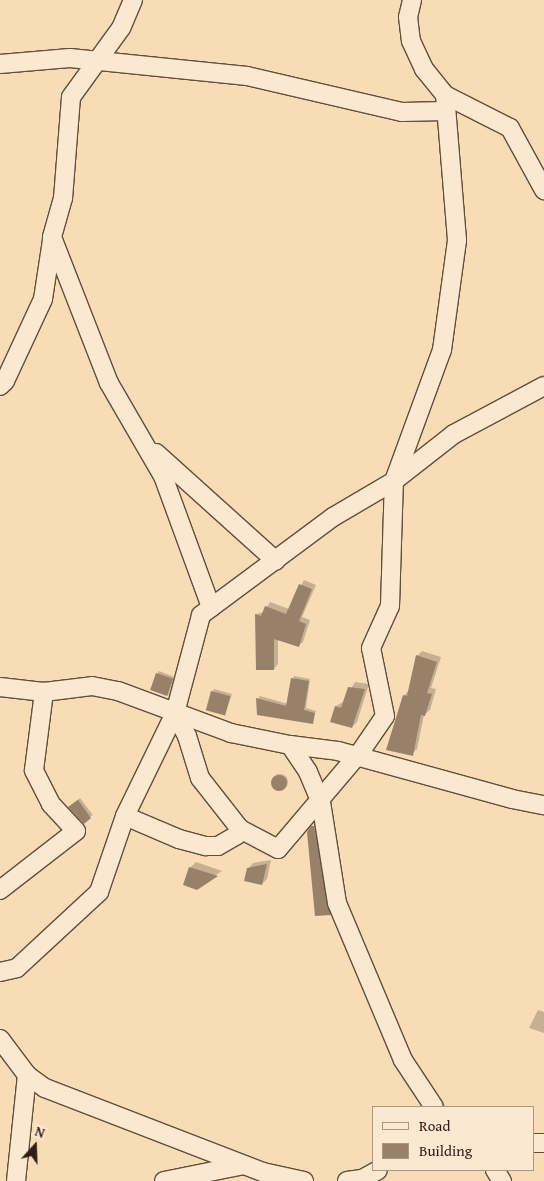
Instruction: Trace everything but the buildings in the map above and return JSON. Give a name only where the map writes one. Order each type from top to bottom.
[{"type":"street","points":[[0,386],[43,299],[52,237],[63,198],[71,97],[121,28],[133,0]]},
{"type":"street","points":[[175,713],[187,736],[200,778],[240,829],[278,849],[357,756],[384,716],[371,648],[390,606],[394,481],[442,350],[458,240],[445,103],[424,69],[411,40],[408,17],[412,0]]},
{"type":"street","points":[[0,64],[70,58],[247,76],[402,112],[445,103],[510,128],[544,190]]},
{"type":"street","points":[[52,237],[108,383],[164,476],[211,606]]},
{"type":"street","points":[[0,972],[17,968],[99,892],[124,816],[175,713],[193,637],[201,615],[276,561],[332,517],[394,481],[454,434],[544,386]]},
{"type":"street","points":[[142,441],[276,561]]},
{"type":"street","points":[[0,687],[44,692],[92,686],[144,699],[175,713],[231,733],[357,756],[512,799],[544,805]]},
{"type":"street","points":[[0,890],[76,831],[51,804],[34,770],[44,692]]},
{"type":"street","points":[[290,745],[308,772],[320,799],[338,903],[403,1060],[433,1106]]},
{"type":"street","points":[[124,816],[179,839],[206,846],[218,846],[237,835],[240,829]]},
{"type":"street","points":[[0,1039],[27,1075],[53,1091],[244,1165],[304,1181]]},
{"type":"street","points":[[16,1181],[27,1075]]},
{"type":"street","points":[[164,1181],[244,1165]]},
{"type":"street","points":[[347,1181],[362,1179],[376,1171]]}]
